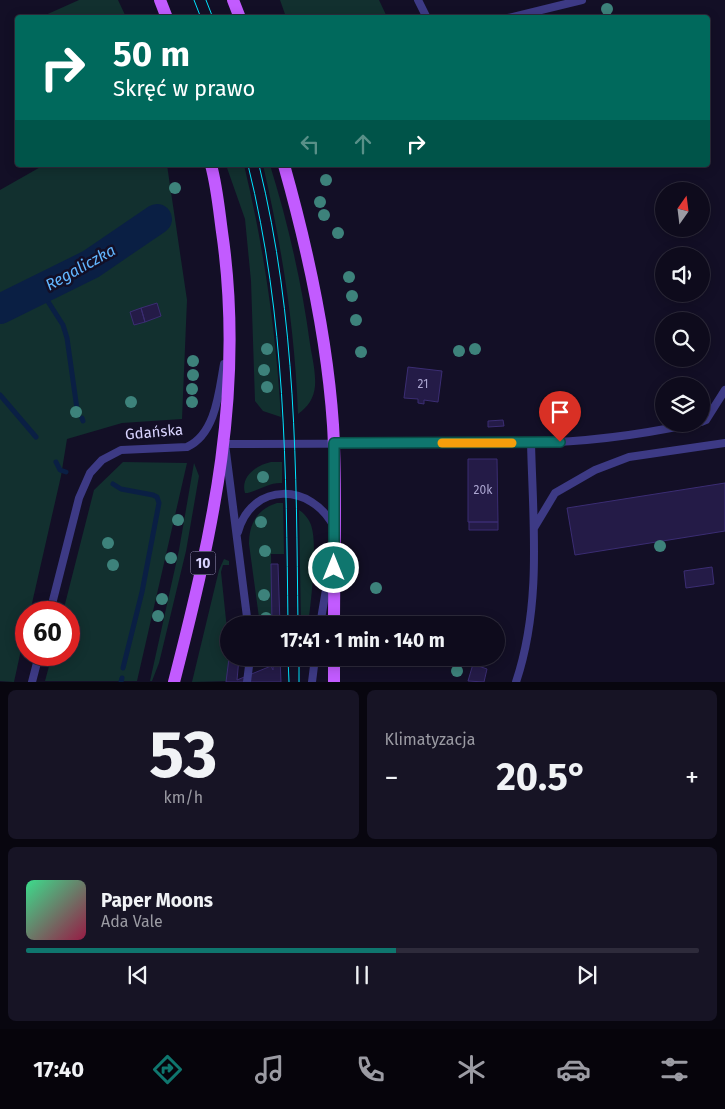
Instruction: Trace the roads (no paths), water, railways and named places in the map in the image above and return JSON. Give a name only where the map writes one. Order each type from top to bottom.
[{"type":"main road","points":[[160,0],[166,15]]},
{"type":"main road","points":[[234,0],[239,15]]},
{"type":"main road","name":"Gdańska","points":[[174,682],[210,531],[225,444],[230,388],[231,332],[226,260],[211,167]]},
{"type":"main road","points":[[285,167],[304,240],[318,307],[329,382],[334,443],[334,616]]},
{"type":"main road","points":[[334,666],[334,682]]},
{"type":"lane","points":[[418,0],[426,15]]},
{"type":"lane","points":[[520,15],[582,0]]},
{"type":"lane","name":"Gdańska","points":[[53,601],[79,498],[90,473],[102,460],[121,450],[187,447],[196,443],[208,426],[217,400],[231,332]]},
{"type":"lane","points":[[710,415],[724,396]]},
{"type":"lane","points":[[247,616],[225,444],[531,443],[578,440],[655,431]]},
{"type":"lane","points":[[516,682],[526,649],[532,613],[531,443]]},
{"type":"lane","points":[[533,529],[555,493],[595,470],[629,457],[725,443]]},
{"type":"lane","points":[[238,544],[238,532],[250,508],[264,497],[276,494],[292,494],[310,502],[326,515],[334,528],[321,616]]},
{"type":"lane","points":[[32,682],[36,666]]},
{"type":"lane","points":[[247,682],[249,666]]},
{"type":"lane","points":[[312,682],[315,666]]},
{"type":"waterway","name":"Regaliczka","points":[[0,309],[91,264],[157,219]]},
{"type":"waterway","points":[[40,289],[63,325],[67,338],[77,409]]},
{"type":"waterway","points":[[0,395],[36,437]]},
{"type":"waterway","points":[[56,462],[60,470],[66,472]]},
{"type":"waterway","points":[[113,484],[121,489],[153,495],[157,497],[159,503],[142,592],[123,668]]},
{"type":"waterway","points":[[121,682],[122,678]]},
{"type":"tram line","points":[[194,0],[200,15]]},
{"type":"tram line","points":[[206,0],[212,15]]},
{"type":"tram line","points":[[248,167],[261,222],[277,337],[282,394],[288,616]]},
{"type":"tram line","points":[[259,167],[272,223],[288,337],[295,451],[298,616]]},
{"type":"tram line","points":[[288,666],[289,682]]},
{"type":"tram line","points":[[299,666],[299,682]]}]
